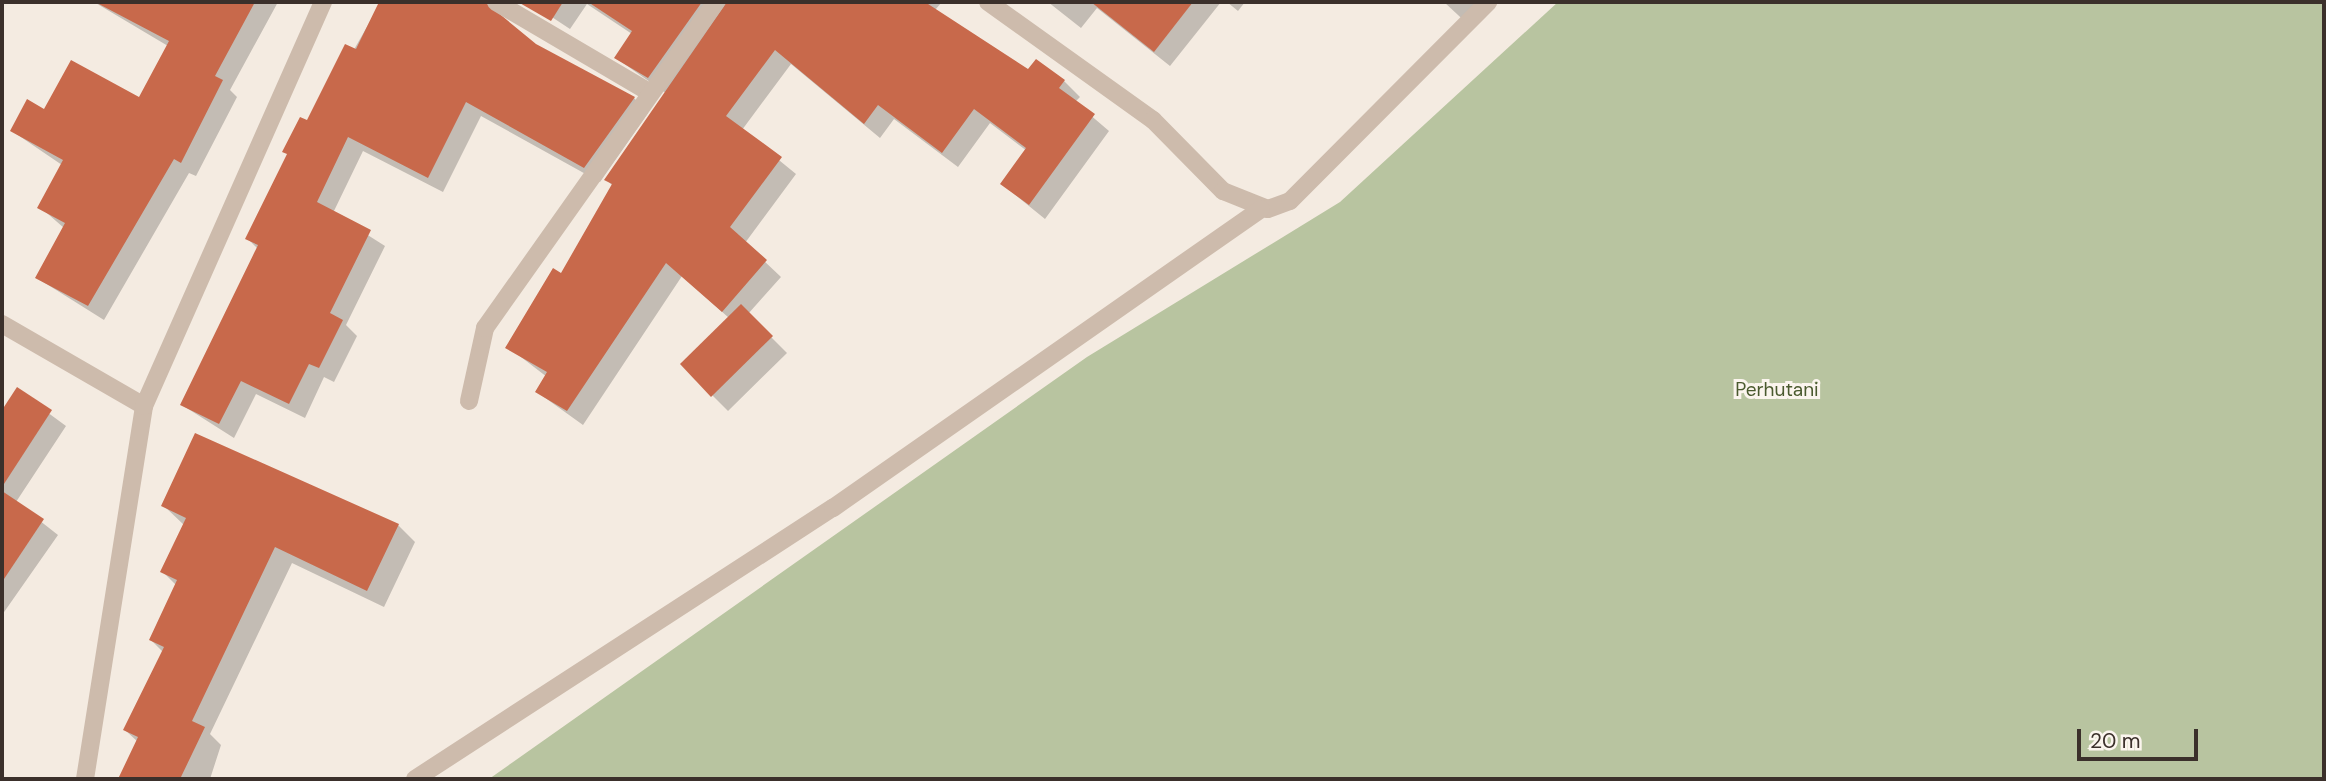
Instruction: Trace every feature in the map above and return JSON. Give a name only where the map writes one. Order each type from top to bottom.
[{"type":"street","points":[[85,779],[144,406],[323,2]]},
{"type":"street","points":[[496,2],[649,92]]},
{"type":"street","points":[[469,401],[485,328],[649,92],[716,2]]},
{"type":"street","points":[[988,2],[1153,120],[1223,191],[1261,209]]},
{"type":"street","points":[[415,779],[833,508],[1261,209],[1290,201],[1488,2]]},
{"type":"street","points":[[2,324],[144,406]]},
{"type":"green space","name":"Perhutani","points":[[1558,2],[2324,2],[2324,779],[489,779],[1087,357],[1340,202]]},
{"type":"building","points":[[95,2],[255,2],[215,76],[223,80],[181,163],[174,159],[88,306],[35,278],[65,223],[37,208],[63,160],[10,131],[27,99],[44,109],[71,60],[139,97],[169,41]]},
{"type":"building","points":[[379,2],[485,2],[536,44],[635,97],[584,168],[466,102],[428,178],[348,137],[317,202],[371,230],[330,313],[343,320],[319,368],[309,364],[289,404],[241,381],[219,424],[180,405],[258,245],[245,239],[287,154],[282,152],[300,117],[307,120],[345,44],[356,49]]},
{"type":"building","points":[[518,2],[563,2],[551,21]]},
{"type":"building","points":[[588,2],[702,2],[648,78],[614,58],[632,31]]},
{"type":"building","points":[[727,2],[925,2],[1028,69],[1036,59],[1065,80],[1059,88],[1095,114],[1029,205],[1000,184],[1026,148],[974,109],[942,153],[878,105],[864,124],[775,50],[726,116],[782,157],[730,227],[767,260],[722,312],[666,263],[567,411],[535,392],[547,372],[505,348],[553,268],[561,273],[612,184],[604,180]]},
{"type":"building","points":[[1091,2],[1193,2],[1154,52]]},
{"type":"building","points":[[741,304],[773,336],[711,397],[680,364]]},
{"type":"building","points":[[17,387],[52,410],[2,487],[2,410]]},
{"type":"building","points":[[195,433],[399,524],[367,591],[275,547],[192,721],[205,727],[180,779],[118,779],[138,737],[123,730],[164,647],[149,640],[177,580],[160,572],[186,518],[161,506]]},
{"type":"building","points":[[2,491],[44,519],[2,582]]}]
